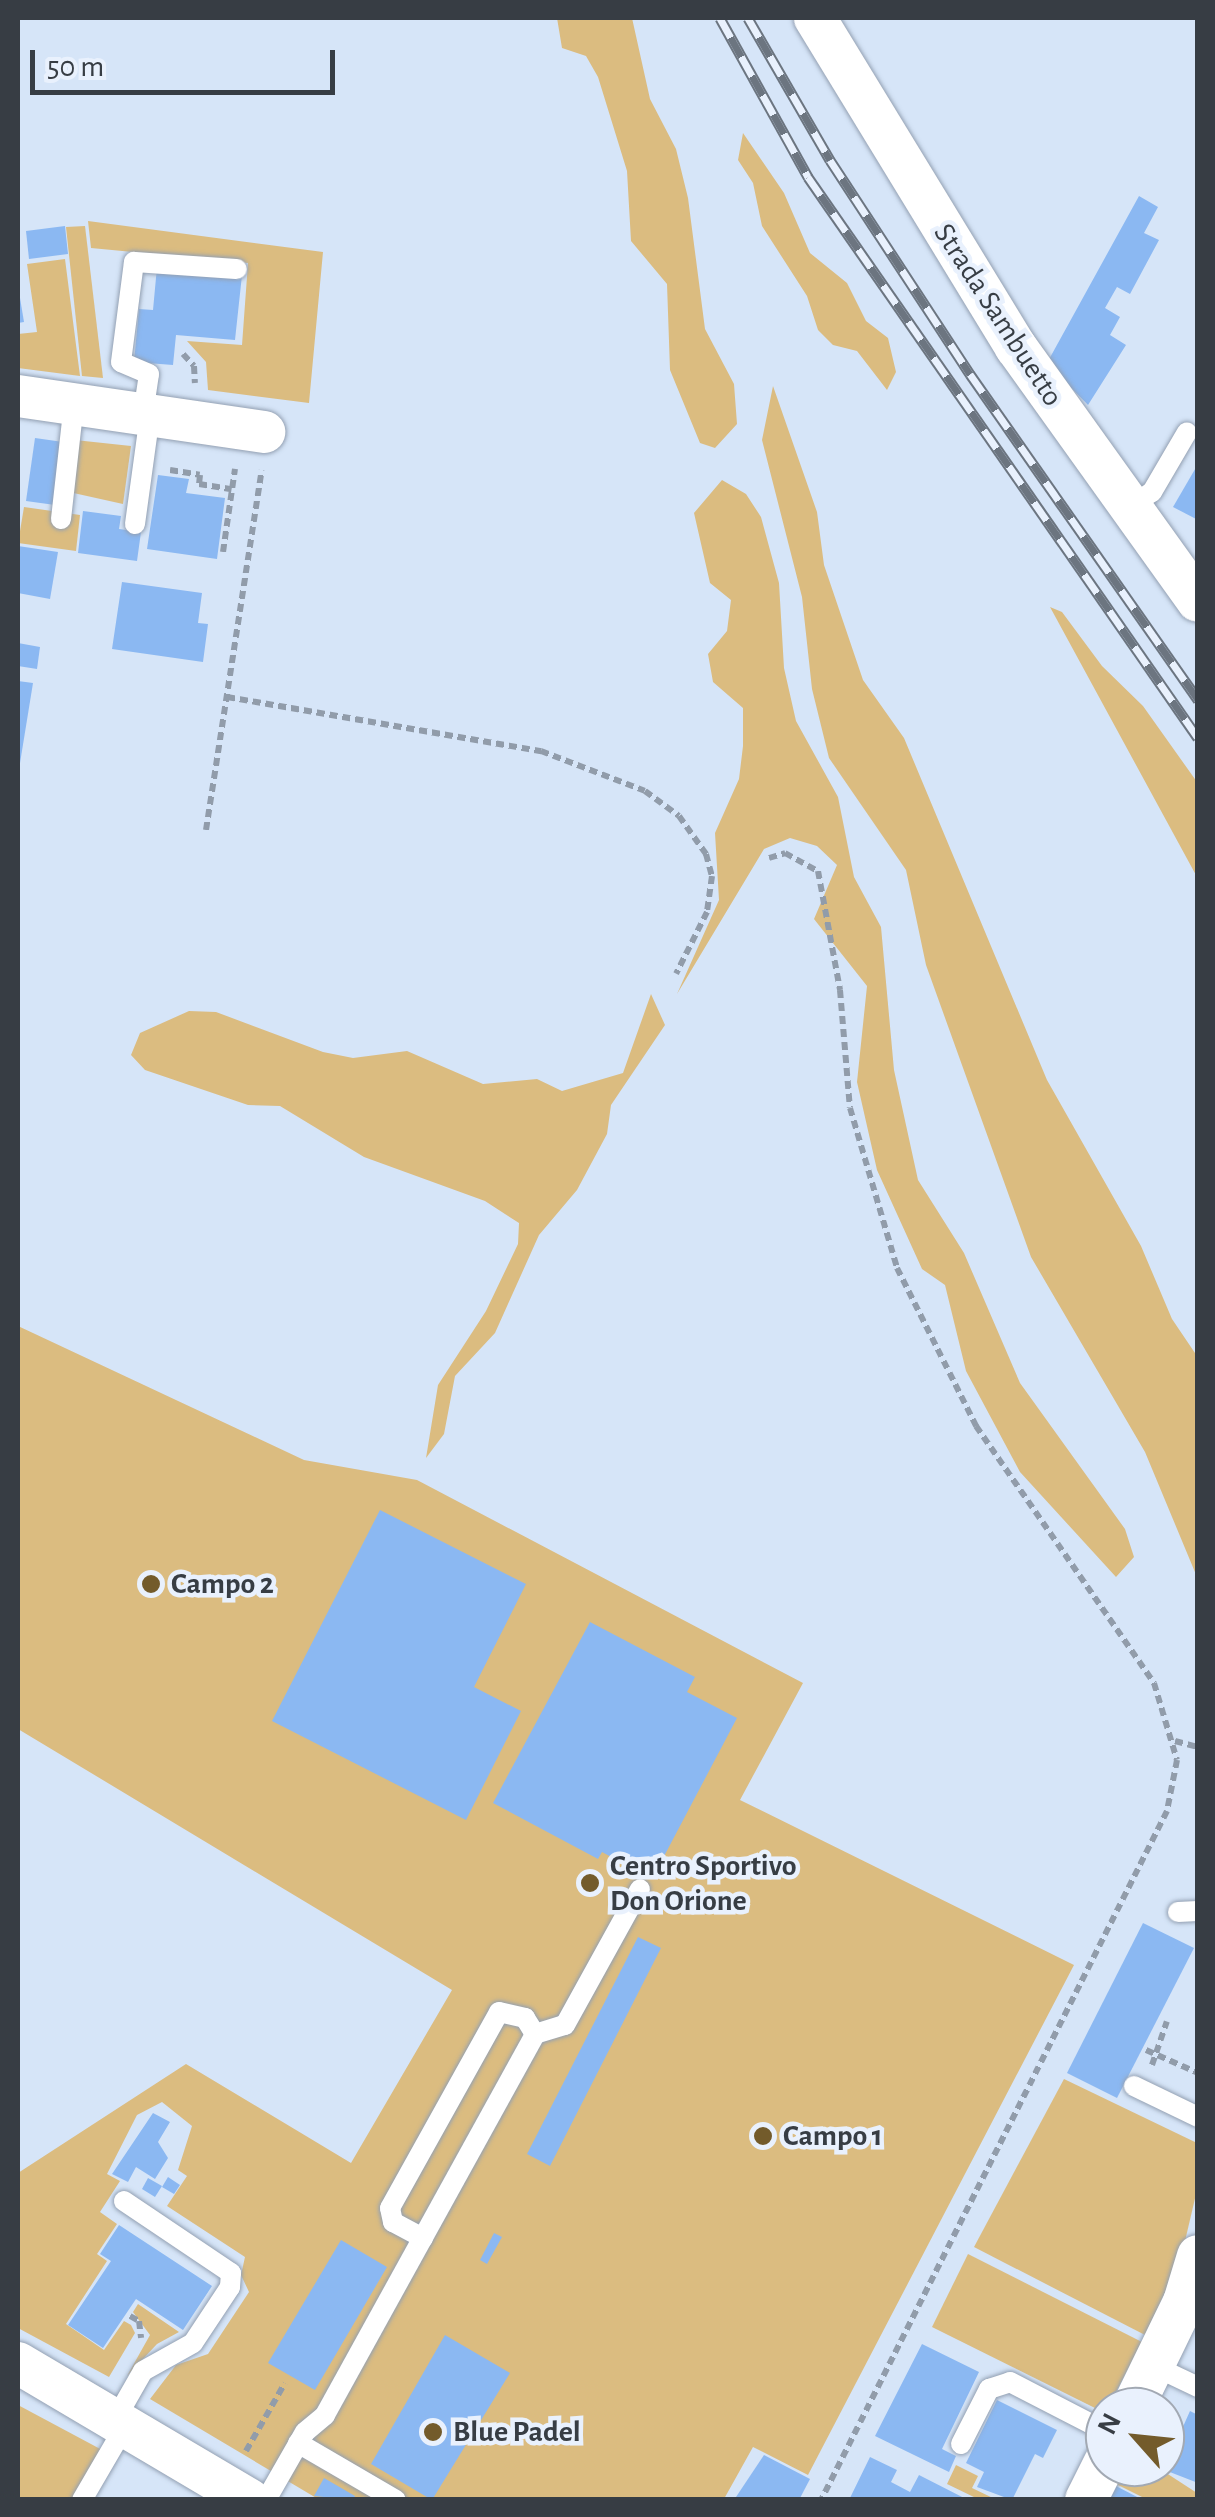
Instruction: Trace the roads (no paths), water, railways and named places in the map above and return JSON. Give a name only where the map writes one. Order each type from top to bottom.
[{"type":"street","name":"Strada Sambuetto","points":[[815,18],[1016,347],[1127,509],[1198,601]]},
{"type":"street","points":[[18,396],[252,430]]},
{"type":"street","points":[[1143,2387],[1198,2256]]},
{"type":"street","points":[[18,2363],[247,2495]]},
{"type":"lane","points":[[135,524],[149,374],[121,362],[134,262],[237,269]]},
{"type":"lane","points":[[61,520],[74,404]]},
{"type":"lane","points":[[1127,509],[1152,492],[1187,432]]},
{"type":"lane","points":[[247,2495],[325,2415],[535,2034],[565,2025],[640,1890]]},
{"type":"lane","points":[[423,2238],[393,2222],[390,2208],[499,2012],[525,2018],[535,2034]]},
{"type":"lane","points":[[1138,2087],[1198,2118]]},
{"type":"lane","points":[[82,2500],[144,2371],[194,2342],[230,2286],[231,2274],[124,2201]]},
{"type":"lane","points":[[1154,2366],[1198,2387]]},
{"type":"lane","points":[[961,2444],[988,2390],[1010,2382],[1085,2421]]},
{"type":"lane","points":[[298,2444],[396,2500]]},
{"type":"railway","points":[[720,18],[808,177],[1198,738]]},
{"type":"railway","points":[[748,18],[830,160],[970,374],[1198,700]]},
{"type":"place","name":"Campo 2","points":[[151,1584]]},
{"type":"place","name":"Centro Sportivo Don Orione","points":[[590,1883]]},
{"type":"place","name":"Campo 1","points":[[763,2136]]},
{"type":"place","name":"Blue Padel","points":[[433,2432]]}]
